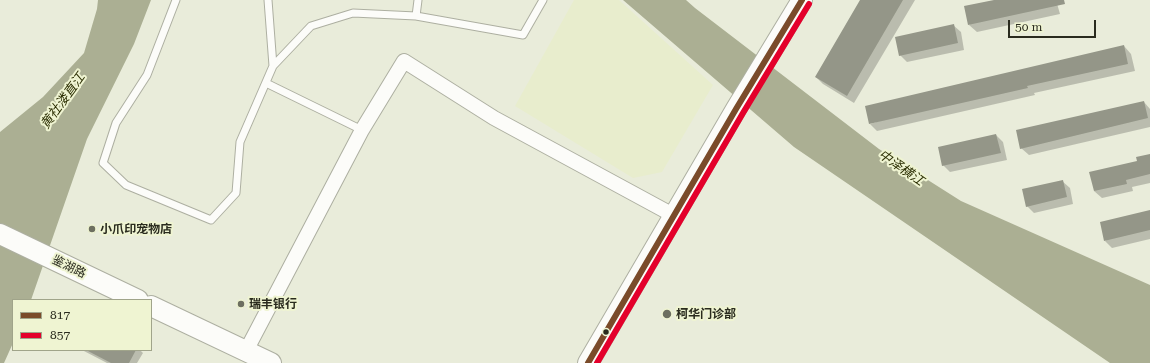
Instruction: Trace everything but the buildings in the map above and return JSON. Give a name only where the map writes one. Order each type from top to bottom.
[{"type":"street","points":[[588,363],[673,215],[802,0]]},
{"type":"street","points":[[246,351],[362,130],[404,61],[494,118],[673,215]]},
{"type":"street","name":"鉴湖路","points":[[0,234],[136,299]]},
{"type":"street","points":[[152,306],[271,363]]},
{"type":"lane","points":[[176,0],[147,75],[116,123],[103,163],[126,185],[211,220],[236,192],[240,142],[273,66],[311,26],[354,13],[416,16],[523,35],[543,0]]},
{"type":"lane","points":[[268,0],[273,66]]},
{"type":"lane","points":[[416,16],[418,0]]},
{"type":"lane","points":[[266,83],[362,130]]},
{"type":"shaded area","points":[[574,0],[619,0],[713,85],[662,172],[633,178],[515,106]]},
{"type":"water","name":"黄社溇直江","points":[[98,0],[151,0],[134,44],[87,139],[31,299],[12,299],[12,345],[4,363],[0,363],[0,132],[43,97],[84,53],[97,9]]},
{"type":"water","name":"中泽横江","points":[[623,0],[686,0],[879,149],[961,201],[1150,285],[1150,363],[1110,363],[794,147]]},
{"type":"transit line","name":"817","points":[[588,363],[736,109],[802,0]]},
{"type":"transit line","name":"857","points":[[597,363],[743,113],[809,4]]},
{"type":"place","name":"小爪印宠物店","points":[[92,229]]},
{"type":"place","name":"瑞丰银行","points":[[241,304]]},
{"type":"place","name":"柯华门诊部","points":[[667,314]]}]
